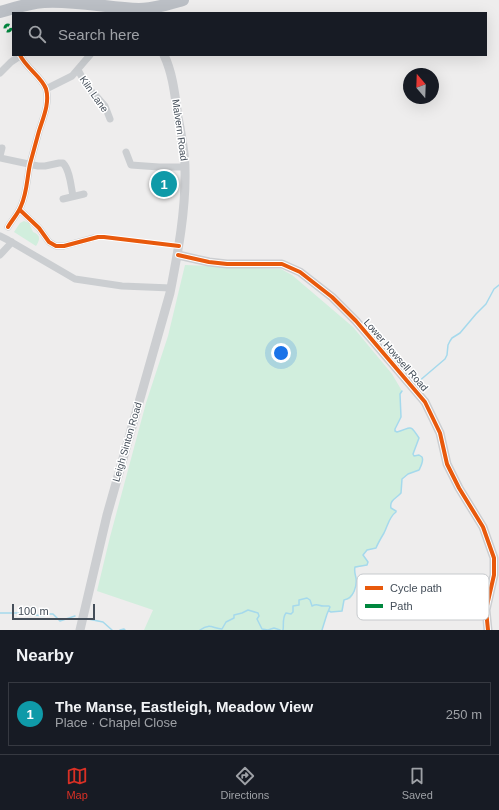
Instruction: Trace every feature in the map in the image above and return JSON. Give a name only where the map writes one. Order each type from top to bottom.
[{"type":"highway","points":[[0,12],[19,10],[43,2],[69,1],[143,11],[183,0]]},
{"type":"main road","name":"Malvern Road","points":[[164,56],[175,92],[185,167],[185,199],[178,255]]},
{"type":"main road","name":"Leigh Sinton Road","points":[[80,630],[106,515],[171,288],[178,255]]},
{"type":"main road","name":"Lower Howsell Road","points":[[178,255],[209,262],[227,264],[282,264],[300,272],[332,297],[356,321],[425,402],[440,433],[447,464],[459,488],[483,527],[494,558],[494,575],[489,597]]},
{"type":"main road","name":"Lower Howsell Road","points":[[487,620],[488,630]]},
{"type":"street","points":[[0,73],[11,62],[20,56],[26,65],[41,80],[46,89],[47,96],[44,117],[30,164],[24,199],[20,210],[8,227]]},
{"type":"street","name":"Kiln Lane","points":[[46,89],[72,76],[89,56]]},
{"type":"street","name":"Kiln Lane","points":[[78,70],[88,88],[104,106],[110,119]]},
{"type":"street","points":[[2,148],[0,157],[38,166],[63,163],[68,170],[73,196]]},
{"type":"street","points":[[126,152],[131,164],[159,167],[185,167]]},
{"type":"street","points":[[63,199],[84,194]]},
{"type":"street","points":[[20,210],[39,228],[49,242],[56,246],[64,246],[93,238]]},
{"type":"street","points":[[0,236],[75,279],[122,286],[171,288]]},
{"type":"street","points":[[0,255],[12,242]]},
{"type":"green space","points":[[24,221],[29,223],[33,232],[39,237],[39,241],[36,246],[14,232],[20,223]]},
{"type":"green space","points":[[185,265],[281,269],[292,275],[353,327],[392,374],[402,391],[400,394],[401,417],[395,430],[397,432],[412,428],[419,438],[413,454],[414,456],[419,455],[422,457],[422,464],[419,470],[408,474],[402,479],[401,493],[391,503],[391,508],[396,512],[390,519],[376,548],[367,550],[363,555],[368,562],[367,565],[355,568],[356,583],[351,598],[344,600],[342,611],[329,611],[322,630],[144,630],[153,610],[97,591],[146,403],[168,336]]},
{"type":"waterway","points":[[418,382],[445,359],[448,345],[452,338],[460,333],[486,304],[494,289],[499,285]]},
{"type":"waterway","points":[[329,611],[342,611],[344,600],[350,597],[355,588],[355,567],[367,565],[368,562],[363,555],[367,550],[376,548],[390,519],[396,512],[391,508],[391,503],[401,493],[402,479],[408,474],[419,470],[422,464],[422,457],[419,455],[414,456],[413,454],[419,438],[412,428],[397,432],[395,431],[401,417],[400,394],[402,391]]},
{"type":"waterway","points":[[283,630],[286,613],[291,614],[293,612],[293,606],[299,605],[299,600],[307,598],[310,600],[312,606],[317,605],[330,607],[322,630]]},
{"type":"waterway","points":[[200,630],[209,626],[222,629],[226,622],[234,618],[234,615],[248,610],[258,613],[259,616],[257,619],[262,629],[268,630],[274,628],[280,630]]},
{"type":"waterway","points":[[0,613],[21,613],[43,616],[53,614],[60,621],[75,616]]},
{"type":"waterway","points":[[88,619],[103,622],[112,630]]},
{"type":"waterway","points":[[120,630],[125,630]]},
{"type":"marked path","points":[[8,25],[11,28],[8,31],[5,28],[8,25]]},
{"type":"cycle path","points":[[8,227],[23,201],[30,164],[46,110],[47,100],[44,85],[21,56]]},
{"type":"cycle path","points":[[20,210],[39,228],[49,242],[56,246],[64,246],[98,237],[179,246]]},
{"type":"cycle path","points":[[178,255],[209,262],[227,264],[282,264],[300,272],[332,297],[356,321],[425,402],[440,433],[447,464],[459,488],[483,527],[494,558],[494,575],[489,597]]},
{"type":"cycle path","points":[[487,620],[488,630]]},
{"type":"place","name":"The Manse, Eastleigh, Meadow View","points":[[164,184]]}]
